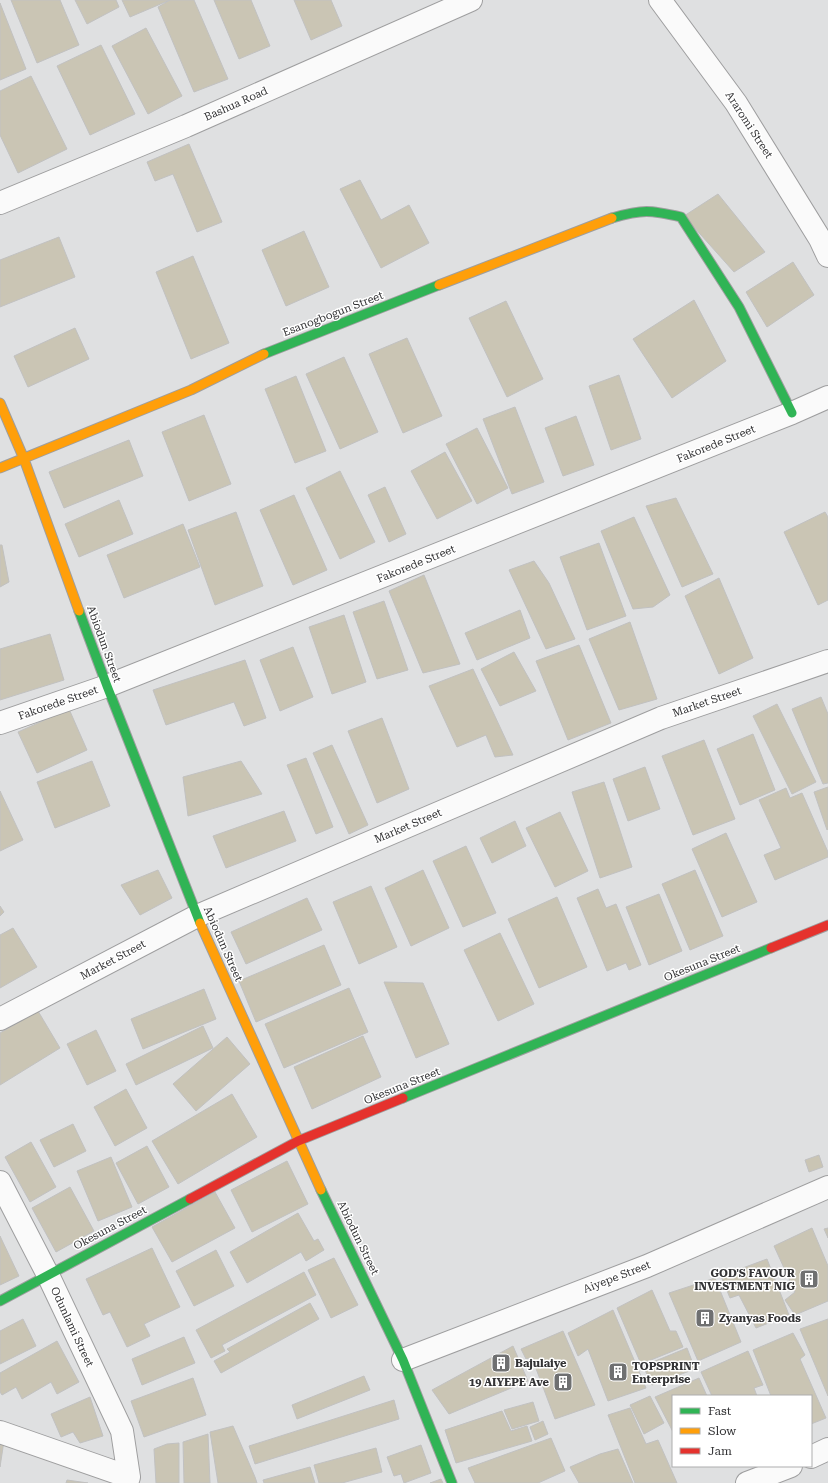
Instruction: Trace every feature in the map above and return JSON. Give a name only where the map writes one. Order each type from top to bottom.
[{"type":"street","name":"Bashua Road","points":[[0,203],[186,126],[471,0]]},
{"type":"street","name":"Araromi Street","points":[[660,0],[736,102],[826,244]]},
{"type":"street","name":"Esanogbogun Street","points":[[0,468],[24,460],[191,390],[267,353],[604,220],[637,211],[655,211],[681,217],[739,307],[792,413]]},
{"type":"street","name":"Fakorede Street","points":[[0,723],[107,686],[792,413],[828,397]]},
{"type":"street","name":"Abiodun Street","points":[[0,403],[24,460],[107,686],[197,916],[298,1142],[403,1360],[452,1483]]},
{"type":"street","name":"Market Street","points":[[0,1019],[197,916],[661,718],[828,661]]},
{"type":"street","name":"Okesuna Street","points":[[0,1300],[298,1142],[828,925]]},
{"type":"street","name":"Odunlami Street","points":[[0,1182],[48,1275],[122,1431],[128,1480]]},
{"type":"street","name":"Aiyepe Street","points":[[403,1360],[647,1266],[828,1187]]},
{"type":"street","points":[[0,1432],[128,1480]]},
{"type":"street","points":[[812,1457],[828,1449]]},
{"type":"street","points":[[747,1483],[788,1467]]},
{"type":"building","points":[[11,0],[60,0],[79,45],[37,63]]},
{"type":"building","points":[[75,0],[116,0],[119,7],[87,24]]},
{"type":"building","points":[[122,0],[170,0],[130,17]]},
{"type":"building","points":[[170,0],[194,0],[228,79],[194,92],[158,7]]},
{"type":"building","points":[[214,0],[251,0],[270,46],[239,59]]},
{"type":"building","points":[[294,0],[331,0],[342,26],[311,40]]},
{"type":"building","points":[[0,3],[26,69],[0,80]]},
{"type":"building","points":[[146,28],[182,96],[148,114],[112,46]]},
{"type":"building","points":[[101,45],[135,114],[90,135],[57,66]]},
{"type":"building","points":[[31,76],[67,149],[18,173],[0,135],[0,91]]},
{"type":"building","points":[[189,144],[222,222],[197,232],[173,174],[155,181],[147,162]]},
{"type":"building","points":[[360,180],[381,220],[409,205],[429,243],[381,268],[340,189]]},
{"type":"building","points":[[718,194],[765,252],[734,272],[684,216]]},
{"type":"building","points":[[304,231],[329,287],[286,306],[262,250]]},
{"type":"building","points":[[59,237],[75,277],[0,307],[0,260]]},
{"type":"building","points":[[193,256],[229,343],[191,359],[156,272]]},
{"type":"building","points":[[793,262],[814,295],[767,327],[746,292]]},
{"type":"building","points":[[694,300],[726,361],[672,398],[633,339]]},
{"type":"building","points":[[506,301],[543,379],[507,397],[469,318]]},
{"type":"building","points":[[75,328],[89,359],[28,387],[14,356]]},
{"type":"building","points":[[407,338],[442,416],[403,433],[369,354]]},
{"type":"building","points":[[344,357],[378,432],[340,449],[306,374]]},
{"type":"building","points":[[619,375],[641,439],[611,450],[589,386]]},
{"type":"building","points":[[296,376],[326,451],[295,463],[265,389]]},
{"type":"building","points":[[515,407],[544,482],[512,494],[483,419]]},
{"type":"building","points":[[204,415],[231,484],[189,501],[162,432]]},
{"type":"building","points":[[576,416],[594,465],[563,476],[545,428]]},
{"type":"building","points":[[477,428],[508,488],[477,504],[446,444]]},
{"type":"building","points":[[129,440],[143,476],[64,508],[49,472]]},
{"type":"building","points":[[445,452],[472,501],[437,519],[411,471]]},
{"type":"building","points":[[340,471],[375,542],[340,559],[306,488]]},
{"type":"building","points":[[385,487],[406,534],[389,542],[368,495]]},
{"type":"building","points":[[294,495],[327,570],[293,585],[260,510]]},
{"type":"building","points":[[676,498],[713,574],[682,587],[646,506]]},
{"type":"building","points":[[119,500],[133,534],[79,557],[65,524]]},
{"type":"building","points":[[236,512],[263,586],[215,605],[188,530]]},
{"type":"building","points":[[825,512],[828,517],[828,600],[818,605],[784,532]]},
{"type":"building","points":[[634,517],[670,595],[653,607],[633,609],[601,531]]},
{"type":"building","points":[[183,524],[200,567],[124,598],[107,555]]},
{"type":"building","points":[[599,543],[626,616],[587,630],[560,557]]},
{"type":"building","points":[[0,545],[2,545],[9,582],[0,587]]},
{"type":"building","points":[[534,561],[549,583],[575,639],[546,649],[509,570]]},
{"type":"building","points":[[424,575],[460,664],[423,673],[389,591]]},
{"type":"building","points":[[719,578],[753,658],[719,674],[685,596]]},
{"type":"building","points":[[384,601],[408,670],[377,679],[353,612]]},
{"type":"building","points":[[520,610],[530,638],[477,660],[465,633]]},
{"type":"building","points":[[344,615],[366,682],[332,694],[309,627]]},
{"type":"building","points":[[630,622],[657,699],[619,710],[589,639]]},
{"type":"building","points":[[50,634],[64,680],[0,700],[0,649]]},
{"type":"building","points":[[579,645],[611,723],[568,740],[536,661]]},
{"type":"building","points":[[293,647],[313,697],[280,711],[260,660]]},
{"type":"building","points":[[514,652],[536,691],[500,706],[481,669]]},
{"type":"building","points":[[245,660],[266,718],[244,726],[234,702],[166,725],[153,690]]},
{"type":"building","points":[[473,669],[513,755],[495,757],[486,735],[457,747],[429,686]]},
{"type":"building","points":[[821,697],[828,714],[828,783],[823,784],[792,709]]},
{"type":"building","points":[[777,704],[816,782],[792,794],[753,716]]},
{"type":"building","points":[[69,709],[87,750],[37,773],[18,732]]},
{"type":"building","points":[[382,718],[409,789],[377,803],[348,731]]},
{"type":"building","points":[[753,734],[775,790],[740,805],[717,749]]},
{"type":"building","points":[[704,740],[735,819],[693,835],[662,756]]},
{"type":"building","points":[[332,745],[368,825],[349,834],[313,753]]},
{"type":"building","points":[[306,758],[333,827],[316,834],[287,765]]},
{"type":"building","points":[[92,761],[110,806],[55,828],[37,782]]},
{"type":"building","points":[[241,761],[262,794],[188,816],[183,777]]},
{"type":"building","points":[[645,767],[660,809],[628,821],[613,779]]},
{"type":"building","points":[[604,782],[632,867],[600,878],[572,792]]},
{"type":"building","points":[[828,787],[828,829],[827,830],[814,792]]},
{"type":"building","points":[[786,788],[790,798],[802,793],[828,852],[828,857],[775,880],[764,855],[781,848],[759,800]]},
{"type":"building","points":[[0,791],[23,840],[0,851]]},
{"type":"building","points":[[284,811],[296,841],[226,868],[213,836]]},
{"type":"building","points":[[560,812],[588,871],[555,887],[526,828]]},
{"type":"building","points":[[515,821],[526,846],[492,863],[480,838]]},
{"type":"building","points":[[726,833],[757,902],[722,917],[692,849]]},
{"type":"building","points":[[466,846],[496,913],[463,927],[433,861]]},
{"type":"building","points":[[158,870],[172,898],[140,915],[121,885]]},
{"type":"building","points":[[423,870],[449,928],[411,946],[385,888]]},
{"type":"building","points":[[695,870],[723,936],[690,950],[662,884]]},
{"type":"building","points":[[371,886],[397,947],[359,964],[333,902]]},
{"type":"building","points":[[598,889],[606,908],[616,904],[641,965],[629,970],[626,963],[607,971],[577,898]]},
{"type":"building","points":[[659,894],[682,951],[649,965],[626,907]]},
{"type":"building","points":[[557,897],[587,967],[539,988],[508,919]]},
{"type":"building","points":[[307,898],[322,930],[246,964],[231,932]]},
{"type":"building","points":[[0,906],[4,912],[0,916]]},
{"type":"building","points":[[13,928],[37,967],[0,988],[0,935]]},
{"type":"building","points":[[500,933],[534,1004],[498,1021],[464,950]]},
{"type":"building","points":[[324,945],[341,985],[256,1022],[239,981]]},
{"type":"building","points":[[384,982],[423,983],[449,1044],[416,1058]]},
{"type":"building","points":[[349,988],[368,1032],[284,1068],[265,1024]]},
{"type":"building","points":[[204,989],[216,1019],[143,1049],[131,1019]]},
{"type":"building","points":[[38,1011],[60,1048],[0,1085],[0,1033]]},
{"type":"building","points":[[203,1026],[213,1048],[136,1085],[126,1064]]},
{"type":"building","points":[[96,1030],[116,1071],[87,1085],[67,1044]]},
{"type":"building","points":[[363,1036],[381,1077],[312,1109],[294,1067]]},
{"type":"building","points":[[227,1037],[250,1064],[196,1111],[173,1084]]},
{"type":"building","points":[[126,1089],[147,1128],[115,1146],[94,1107]]},
{"type":"building","points":[[232,1094],[257,1137],[178,1184],[152,1141]]},
{"type":"building","points":[[73,1124],[86,1151],[54,1167],[40,1140]]},
{"type":"building","points":[[31,1142],[56,1187],[30,1202],[5,1157]]},
{"type":"building","points":[[147,1146],[169,1187],[138,1204],[116,1163]]},
{"type":"building","points":[[819,1155],[823,1167],[809,1172],[805,1160]]},
{"type":"building","points":[[111,1157],[132,1207],[98,1221],[77,1171]]},
{"type":"building","points":[[287,1161],[308,1204],[252,1232],[231,1190]]},
{"type":"building","points":[[70,1187],[94,1231],[56,1252],[32,1208]]},
{"type":"building","points":[[215,1192],[235,1228],[172,1262],[152,1227]]},
{"type":"building","points":[[298,1213],[314,1241],[318,1239],[324,1250],[306,1261],[301,1252],[247,1283],[230,1252]]},
{"type":"building","name":"GOD'S FAVOUR INVESTMENT NIG","points":[[812,1228],[828,1266],[828,1301],[795,1315],[785,1300],[795,1292],[774,1246]]},
{"type":"building","points":[[828,1228],[828,1238],[824,1229]]},
{"type":"building","points":[[0,1236],[19,1276],[0,1285]]},
{"type":"building","points":[[152,1248],[180,1307],[144,1324],[150,1336],[127,1347],[110,1312],[103,1315],[86,1279]]},
{"type":"building","points":[[216,1250],[234,1286],[194,1306],[176,1271]]},
{"type":"building","points":[[334,1258],[358,1305],[331,1318],[308,1270]]},
{"type":"building","points":[[767,1259],[789,1315],[756,1328],[739,1295],[730,1298],[721,1276]]},
{"type":"building","points":[[304,1272],[316,1295],[222,1345],[225,1351],[211,1358],[196,1330]]},
{"type":"building","name":"Zyanyas Foods","points":[[715,1278],[741,1342],[698,1361],[669,1293]]},
{"type":"building","name":"TOPSPRINT Enterprise","points":[[652,1290],[670,1331],[676,1331],[683,1347],[641,1364],[617,1308]]},
{"type":"building","points":[[310,1303],[319,1319],[221,1373],[214,1361],[230,1352],[227,1349]]},
{"type":"building","name":"TOPSPRINT Enterprise","points":[[613,1310],[646,1388],[608,1401],[588,1349],[578,1356],[568,1333]]},
{"type":"building","points":[[23,1319],[36,1346],[0,1364],[0,1331]]},
{"type":"building","points":[[828,1319],[828,1396],[800,1329]]},
{"type":"building","name":"19 AIYEPE Ave","points":[[563,1331],[595,1405],[555,1419],[532,1358],[526,1359],[521,1349]]},
{"type":"building","points":[[793,1333],[805,1355],[800,1359],[826,1418],[812,1424],[812,1395],[771,1395],[753,1350]]},
{"type":"building","points":[[184,1337],[195,1363],[142,1385],[132,1359]]},
{"type":"building","points":[[57,1341],[79,1382],[57,1394],[51,1382],[22,1399],[16,1387],[2,1395],[0,1392],[0,1373]]},
{"type":"building","name":"Bajulaiye","points":[[513,1346],[528,1381],[449,1414],[432,1390]]},
{"type":"building","points":[[687,1348],[695,1369],[652,1385],[643,1366]]},
{"type":"building","points":[[748,1351],[763,1385],[754,1388],[757,1395],[712,1395],[701,1372]]},
{"type":"building","points":[[364,1376],[370,1390],[297,1419],[292,1405]]},
{"type":"building","points":[[193,1378],[206,1415],[144,1437],[131,1401]]},
{"type":"building","points":[[699,1378],[707,1395],[672,1395],[672,1430],[655,1397]]},
{"type":"building","points":[[650,1396],[664,1423],[644,1434],[630,1405]]},
{"type":"building","points":[[90,1397],[103,1436],[80,1443],[73,1432],[61,1437],[51,1414]]},
{"type":"building","points":[[394,1400],[399,1419],[255,1464],[249,1446]]},
{"type":"building","points":[[533,1402],[539,1421],[512,1429],[504,1410]]},
{"type":"building","points":[[630,1408],[646,1444],[658,1440],[677,1483],[635,1483],[608,1415]]},
{"type":"building","points":[[502,1411],[511,1431],[527,1426],[532,1441],[456,1463],[445,1430]]},
{"type":"building","points":[[543,1421],[548,1434],[535,1440],[530,1427]]},
{"type":"building","points":[[233,1426],[257,1483],[218,1483],[210,1432]]},
{"type":"building","points":[[208,1434],[210,1483],[184,1483],[183,1442]]},
{"type":"building","points":[[551,1438],[565,1471],[538,1483],[475,1483],[468,1468]]},
{"type":"building","points":[[0,1440],[4,1441],[0,1467]]},
{"type":"building","points":[[179,1443],[179,1483],[156,1483],[154,1449],[167,1444]]},
{"type":"building","points":[[421,1445],[431,1473],[404,1483],[401,1474],[394,1476],[387,1457]]},
{"type":"building","points":[[376,1448],[382,1472],[342,1483],[319,1483],[314,1465]]},
{"type":"building","points":[[618,1449],[633,1483],[579,1483],[570,1467],[600,1454]]},
{"type":"building","points":[[310,1467],[315,1483],[264,1483],[263,1480]]},
{"type":"building","points":[[441,1479],[443,1483],[430,1483]]},
{"type":"building","points":[[67,1480],[88,1483],[66,1483]]},
{"type":"traffic: fast","points":[[612,218],[639,212],[654,212],[681,217],[739,307],[792,413]]},
{"type":"traffic: fast","points":[[264,354],[439,285]]},
{"type":"traffic: fast","points":[[79,611],[200,923]]},
{"type":"traffic: fast","points":[[403,1098],[771,948]]},
{"type":"traffic: fast","points":[[321,1190],[403,1360],[452,1483]]},
{"type":"traffic: fast","points":[[0,1301],[190,1199]]},
{"type":"traffic: slow","points":[[439,285],[612,218]]},
{"type":"traffic: slow","points":[[0,468],[191,390],[264,354]]},
{"type":"traffic: slow","points":[[0,403],[24,459],[79,611]]},
{"type":"traffic: slow","points":[[200,923],[321,1190]]},
{"type":"traffic: jam","points":[[771,948],[828,925]]},
{"type":"traffic: jam","points":[[190,1199],[298,1141],[403,1098]]},
{"type":"place","name":"GOD'S FAVOUR INVESTMENT NIG","points":[[809,1279]]},
{"type":"place","name":"Zyanyas Foods","points":[[705,1318]]},
{"type":"place","name":"Bajulaiye","points":[[501,1363]]},
{"type":"place","name":"TOPSPRINT Enterprise","points":[[618,1372]]},
{"type":"place","name":"19 AIYEPE Ave","points":[[563,1382]]}]
